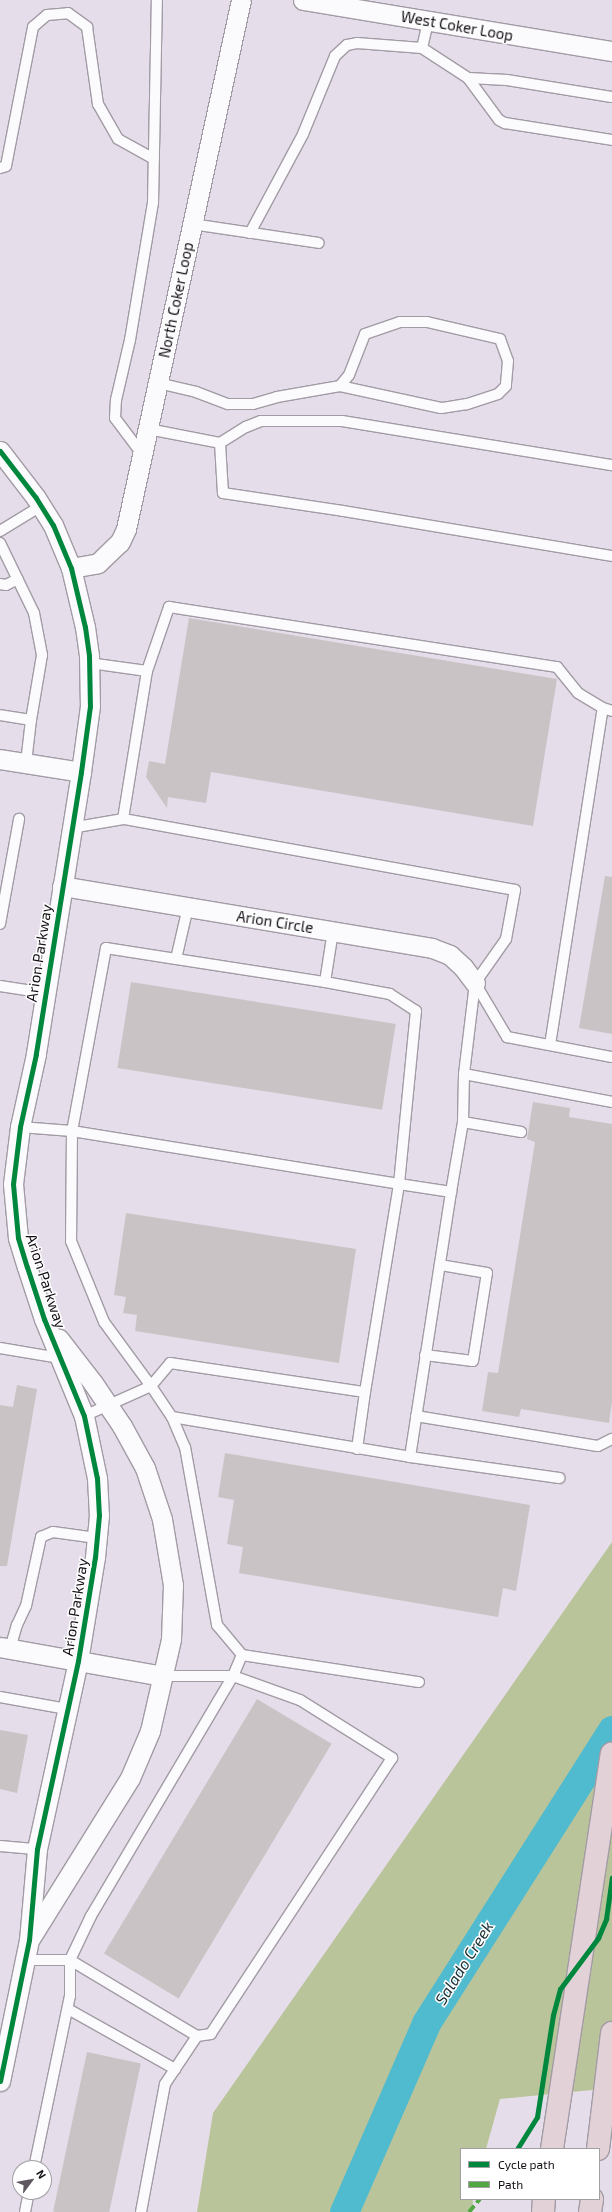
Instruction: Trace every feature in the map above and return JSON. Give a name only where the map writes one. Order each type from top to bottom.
[{"type":"highway","points":[[552,2148],[612,1754]]},
{"type":"highway","points":[[598,2148],[612,2033]]},
{"type":"highway","points":[[543,2212],[544,2200]]},
{"type":"highway","points":[[590,2212],[592,2200]]},
{"type":"street","name":"North Coker Loop","points":[[71,568],[98,563],[120,542],[126,529],[241,0]]},
{"type":"street","name":"West Coker Loop","points":[[303,0],[428,22],[612,51]]},
{"type":"street","name":"Arion Parkway","points":[[0,451],[41,506],[53,525],[71,568],[85,627],[89,663],[90,706],[81,772],[36,1054],[20,1127],[13,1184],[18,1238],[44,1319],[84,1416],[97,1478],[99,1515],[97,1538],[78,1661],[37,1849],[29,1940],[0,2082]]},
{"type":"street","points":[[0,759],[81,772]]},
{"type":"street","name":"Arion Circle","points":[[62,886],[432,948],[450,955],[463,967],[475,983]]},
{"type":"street","name":"Arion Parkway","points":[[29,1940],[130,1778],[150,1732],[171,1639],[173,1585],[162,1519],[145,1468],[122,1426],[44,1319]]},
{"type":"street","points":[[5,1648],[162,1676]]},
{"type":"lane","points":[[142,454],[115,418],[116,400],[130,340],[152,203],[157,0]]},
{"type":"lane","points":[[0,168],[6,166],[33,27],[47,15],[68,13],[87,27],[98,104],[118,139],[154,159]]},
{"type":"lane","points":[[422,48],[428,22]]},
{"type":"lane","points":[[250,233],[303,134],[335,56],[347,45],[357,43],[422,48],[468,78],[499,120],[505,123],[612,140]]},
{"type":"lane","points":[[468,78],[507,80],[612,97]]},
{"type":"lane","points":[[192,224],[319,243]]},
{"type":"lane","points":[[158,383],[196,392],[228,404],[253,404],[277,397],[340,386],[441,408],[467,404],[498,394],[506,386],[508,361],[500,339],[427,322],[400,322],[365,334],[349,375],[340,386]]},
{"type":"lane","points":[[148,429],[220,443],[246,427],[261,421],[342,421],[612,465]]},
{"type":"lane","points":[[220,443],[223,493],[343,510],[612,556]]},
{"type":"lane","points":[[0,531],[41,506]]},
{"type":"lane","points":[[0,542],[34,614],[42,655],[31,720],[26,763]]},
{"type":"lane","points":[[0,584],[6,585],[18,579]]},
{"type":"lane","points":[[123,819],[147,672],[168,607],[557,667],[578,692],[608,710],[550,1045]]},
{"type":"lane","points":[[89,663],[147,672]]},
{"type":"lane","points":[[0,715],[31,720]]},
{"type":"lane","points":[[0,924],[19,819]]},
{"type":"lane","points":[[72,828],[123,819],[515,890],[506,939],[475,983],[464,1074],[463,1122],[410,1457]]},
{"type":"lane","points":[[176,959],[188,907]]},
{"type":"lane","points":[[325,982],[334,931]]},
{"type":"lane","points":[[357,1449],[399,1184],[416,1011],[390,994],[325,982],[106,948],[72,1131],[71,1241],[104,1322],[172,1417],[185,1447],[217,1625],[242,1655],[419,1682]]},
{"type":"lane","points":[[475,983],[507,1037],[612,1057]]},
{"type":"lane","points":[[0,986],[45,993]]},
{"type":"lane","points":[[464,1074],[612,1102]]},
{"type":"lane","points":[[463,1122],[521,1132]]},
{"type":"lane","points":[[20,1127],[72,1131],[451,1192]]},
{"type":"lane","points":[[426,1355],[473,1361],[487,1273],[440,1265]]},
{"type":"lane","points":[[0,1348],[60,1358]]},
{"type":"lane","points":[[84,1416],[107,1404],[151,1386],[170,1363],[365,1392]]},
{"type":"lane","points":[[416,1416],[598,1446],[612,1439]]},
{"type":"lane","points":[[172,1417],[357,1449],[560,1478]]},
{"type":"lane","points":[[5,1648],[26,1606],[42,1537],[53,1532],[97,1538]]},
{"type":"lane","points":[[36,2160],[68,2009],[70,1996],[70,1960],[91,1916],[233,1676],[242,1655]]},
{"type":"lane","points":[[25,1960],[70,1960],[197,2036],[211,2034],[392,1758],[300,1700],[233,1676],[162,1676]]},
{"type":"lane","points":[[0,1697],[68,1709]]},
{"type":"lane","points":[[0,1846],[37,1849]]},
{"type":"lane","points":[[68,2009],[175,2069]]},
{"type":"lane","points":[[141,2212],[165,2084],[197,2036]]},
{"type":"lane","points":[[25,2212],[28,2200]]},
{"type":"green space","points":[[612,1542],[612,2088],[500,2099],[486,2148],[460,2148],[460,2200],[473,2200],[472,2212],[197,2212],[213,2113]]},
{"type":"building","points":[[189,618],[557,679],[533,826],[211,772],[206,803],[168,797],[167,808],[146,777],[149,761],[165,764]]},
{"type":"building","points":[[605,876],[612,877],[612,1034],[579,1028]]},
{"type":"building","points":[[131,982],[396,1024],[382,1110],[117,1068]]},
{"type":"building","points":[[533,1102],[570,1108],[569,1117],[612,1124],[612,1402],[609,1423],[521,1409],[519,1417],[482,1411],[488,1372],[498,1373],[535,1142],[527,1139]]},
{"type":"building","points":[[126,1213],[356,1249],[339,1363],[135,1331],[137,1315],[123,1313],[126,1297],[114,1295]]},
{"type":"building","points":[[17,1385],[37,1389],[7,1566],[0,1566],[0,1405],[13,1407]]},
{"type":"building","points":[[225,1453],[530,1505],[516,1591],[503,1588],[498,1617],[239,1573],[243,1547],[227,1544],[234,1500],[218,1497]]},
{"type":"building","points":[[257,1699],[332,1744],[179,1998],[104,1954]]},
{"type":"building","points":[[0,1730],[28,1735],[17,1793],[0,1789]]},
{"type":"building","points":[[87,2052],[141,2063],[109,2212],[53,2211]]},
{"type":"waterway","name":"Salado Creek","points":[[344,2212],[426,2023],[612,1730]]},
{"type":"marked path","points":[[469,2212],[479,2200]]},
{"type":"cycle path","points":[[0,451],[36,498],[53,525],[71,568],[85,627],[89,656],[90,706],[81,772],[36,1054],[20,1127],[13,1184],[18,1238],[44,1319],[84,1416],[97,1478],[99,1515],[95,1557],[78,1661],[37,1849],[29,1940],[0,2081]]},
{"type":"cycle path","points":[[518,2148],[537,2117],[553,2015],[560,1989],[598,1938],[606,1919],[612,1877]]}]
